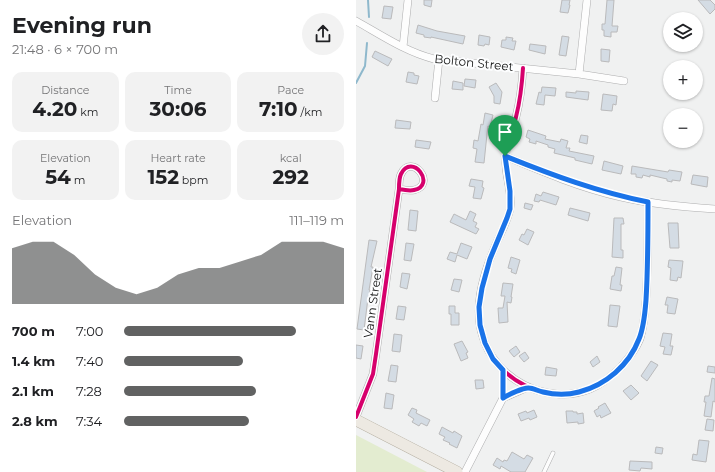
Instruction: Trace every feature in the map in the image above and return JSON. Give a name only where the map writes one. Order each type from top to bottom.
[{"type":"main road","points":[[356,420],[457,472]]},
{"type":"street","points":[[403,47],[408,0]]},
{"type":"street","points":[[579,74],[587,0]]},
{"type":"street","name":"Bolton Street","points":[[356,21],[420,56],[579,74],[624,81]]},
{"type":"street","points":[[435,98],[439,59]]},
{"type":"street","points":[[524,68],[519,105],[505,156],[510,191],[510,209],[488,264],[479,307],[480,325],[485,343],[493,359],[514,379],[528,387],[555,394],[573,393],[590,389],[604,382],[625,363],[640,339],[645,312],[648,202]]},
{"type":"street","points":[[505,156],[562,179],[619,197],[648,202],[715,209]]},
{"type":"street","name":"Vann Street","points":[[356,417],[374,367],[399,189]]},
{"type":"street","points":[[465,472],[503,398],[503,370]]},
{"type":"street","points":[[503,398],[528,387]]},
{"type":"lane","points":[[544,472],[553,453]]},
{"type":"green space","points":[[356,435],[427,472],[356,472]]},
{"type":"building","points":[[424,0],[432,0],[431,7],[424,5]]},
{"type":"building","points":[[562,0],[570,0],[568,13],[560,12]]},
{"type":"building","points":[[607,0],[614,0],[612,26],[618,26],[617,32],[611,32],[611,37],[604,36],[604,30],[602,30],[602,24],[605,24]]},
{"type":"building","points":[[698,0],[710,0],[715,5],[715,9],[710,14]]},
{"type":"building","points":[[384,6],[393,7],[391,19],[382,18]]},
{"type":"building","points":[[418,25],[437,31],[465,36],[463,44],[431,37],[424,37],[424,35],[416,33]]},
{"type":"building","points":[[479,35],[490,37],[489,45],[478,45]]},
{"type":"building","points":[[562,36],[569,37],[566,56],[559,55]]},
{"type":"building","points":[[506,37],[513,38],[512,41],[516,41],[514,50],[501,47],[502,40],[506,40]]},
{"type":"building","points":[[530,44],[546,46],[545,54],[529,50]]},
{"type":"building","points":[[601,49],[610,50],[609,62],[601,61]]},
{"type":"building","points":[[375,51],[392,59],[388,66],[372,57]]},
{"type":"building","points":[[408,72],[419,76],[417,84],[406,82]]},
{"type":"building","points":[[465,79],[476,80],[475,88],[464,86]]},
{"type":"building","points":[[453,81],[463,83],[463,90],[452,89]]},
{"type":"building","points":[[496,83],[502,92],[500,104],[494,103],[494,96],[489,87]]},
{"type":"building","points":[[542,87],[556,88],[555,96],[545,95],[544,105],[536,104]]},
{"type":"building","points":[[576,91],[589,92],[588,100],[566,97],[566,92],[576,93]]},
{"type":"building","points":[[603,94],[617,96],[616,105],[613,104],[612,111],[601,110]]},
{"type":"building","points":[[485,113],[493,115],[490,127],[488,126],[484,163],[475,162],[477,149],[473,148],[474,140],[478,141],[481,124],[483,125]]},
{"type":"building","points":[[396,120],[411,122],[410,129],[395,128]]},
{"type":"building","points":[[528,130],[546,136],[545,139],[560,142],[561,139],[568,141],[566,148],[570,148],[569,151],[594,156],[592,164],[554,153],[555,149],[548,147],[548,145],[536,141],[536,144],[529,142],[530,139],[526,137]]},
{"type":"building","points":[[581,135],[588,136],[587,144],[579,142]]},
{"type":"building","points":[[416,140],[431,142],[429,149],[415,147]]},
{"type":"building","points":[[604,161],[623,166],[621,174],[602,170]]},
{"type":"building","points":[[632,166],[668,172],[669,170],[682,172],[680,181],[672,180],[672,182],[667,181],[667,179],[650,175],[650,177],[643,175],[642,178],[636,177],[636,174],[631,174]]},
{"type":"building","points":[[693,175],[708,177],[707,187],[691,184]]},
{"type":"building","points":[[471,179],[483,181],[482,187],[484,188],[481,199],[473,198],[475,187],[469,186]]},
{"type":"building","points":[[543,192],[559,197],[556,205],[540,200],[539,202],[534,201],[536,194],[541,196]]},
{"type":"building","points":[[525,203],[533,205],[531,210],[524,208]]},
{"type":"building","points":[[570,208],[590,213],[588,221],[568,215]]},
{"type":"building","points":[[410,210],[418,211],[416,231],[408,230]]},
{"type":"building","points":[[470,211],[476,214],[473,221],[477,223],[475,227],[479,229],[476,234],[450,222],[454,214],[466,220]]},
{"type":"building","points":[[614,218],[623,218],[624,224],[621,224],[621,250],[623,250],[623,258],[612,257]]},
{"type":"building","points":[[668,223],[678,223],[679,248],[670,248]]},
{"type":"building","points":[[527,229],[534,232],[528,245],[519,240]]},
{"type":"building","points":[[369,240],[377,241],[371,267],[373,267],[364,330],[357,329]]},
{"type":"building","points":[[406,243],[414,244],[411,261],[404,260]]},
{"type":"building","points":[[461,243],[472,247],[467,259],[457,255],[455,262],[447,259],[450,252],[457,254]]},
{"type":"building","points":[[511,257],[520,260],[516,274],[511,272],[512,269],[508,268]]},
{"type":"building","points":[[669,260],[683,261],[681,278],[678,277],[677,281],[670,280],[671,268],[668,267]]},
{"type":"building","points":[[616,267],[622,268],[620,285],[622,285],[621,291],[610,289],[612,276],[614,276]]},
{"type":"building","points":[[402,273],[410,274],[407,289],[400,287]]},
{"type":"building","points":[[454,279],[462,280],[459,292],[451,290]]},
{"type":"building","points":[[503,283],[513,284],[512,297],[511,303],[507,302],[508,322],[499,323],[498,308],[503,308],[505,296],[501,296]]},
{"type":"building","points":[[667,297],[678,299],[675,314],[667,313],[668,305],[665,305]]},
{"type":"building","points":[[610,305],[620,306],[617,327],[608,326]]},
{"type":"building","points":[[398,306],[406,307],[404,320],[396,319]]},
{"type":"building","points":[[449,306],[455,306],[455,313],[459,313],[459,325],[451,325]]},
{"type":"building","points":[[663,333],[672,334],[670,346],[673,346],[671,355],[663,354],[665,347],[660,346]]},
{"type":"building","points":[[394,334],[402,335],[400,352],[392,351]]},
{"type":"building","points":[[462,341],[468,352],[466,353],[468,358],[461,361],[454,344]]},
{"type":"building","points":[[356,345],[363,346],[361,359],[356,358]]},
{"type":"building","points":[[516,346],[520,352],[514,357],[509,351]]},
{"type":"building","points":[[525,352],[529,358],[524,362],[519,356]]},
{"type":"building","points":[[597,356],[600,362],[593,367],[590,362]]},
{"type":"building","points":[[651,361],[658,365],[647,381],[641,376]]},
{"type":"building","points":[[391,365],[398,366],[396,382],[388,381]]},
{"type":"building","points":[[708,366],[715,367],[715,373],[707,372]]},
{"type":"building","points":[[546,367],[557,369],[556,376],[545,375]]},
{"type":"building","points":[[712,378],[715,379],[715,402],[713,401],[711,417],[704,416],[706,402],[704,402],[705,396],[709,396]]},
{"type":"building","points":[[475,380],[483,380],[484,388],[476,389]]},
{"type":"building","points":[[631,385],[639,393],[631,400],[623,391]]},
{"type":"building","points":[[386,393],[394,395],[392,409],[384,408]]},
{"type":"building","points":[[605,403],[611,413],[601,418],[600,415],[597,417],[594,411]]},
{"type":"building","points":[[412,408],[417,410],[416,413],[430,420],[427,426],[421,423],[419,426],[412,422],[414,419],[408,415]]},
{"type":"building","points":[[534,410],[537,417],[530,420],[529,418],[521,421],[518,414],[526,411],[527,413]]},
{"type":"building","points":[[566,411],[577,412],[577,414],[583,413],[584,423],[567,423]]},
{"type":"building","points":[[707,419],[714,420],[713,431],[705,430]]},
{"type":"building","points":[[442,427],[453,433],[454,431],[462,436],[457,448],[443,440],[445,437],[439,434]]},
{"type":"building","points":[[699,440],[709,441],[706,462],[692,460],[693,454],[697,455]]},
{"type":"building","points":[[656,447],[663,448],[662,454],[655,453]]},
{"type":"building","points":[[512,452],[524,459],[527,455],[533,458],[525,472],[511,472],[501,466],[500,469],[493,465],[497,458],[503,462],[504,460],[507,461]]},
{"type":"building","points":[[630,461],[652,462],[652,469],[641,468],[640,471],[629,470]]},
{"type":"waterway","points":[[368,0],[369,17]]},
{"type":"waterway","points":[[356,83],[365,66],[367,43]]},
{"type":"cycle path","points":[[523,68],[519,105],[505,160],[511,202],[510,209],[486,269],[479,302],[480,324],[488,350],[498,364],[510,376],[524,385],[540,391],[557,394],[574,393],[590,389],[603,382],[618,370],[626,361],[640,339],[644,319],[647,275],[648,203]]},
{"type":"cycle path","points":[[356,417],[373,374],[400,177],[406,168],[416,168],[423,177],[423,182],[420,187],[414,190],[399,189]]},
{"type":"route","points":[[505,156],[562,179],[619,197],[648,202],[648,250],[645,312],[640,339],[625,363],[604,382],[590,389],[568,394],[555,394],[528,387],[503,398],[503,370],[493,359],[485,343],[480,325],[479,307],[484,278],[490,259],[510,209],[510,191],[505,156]]}]
